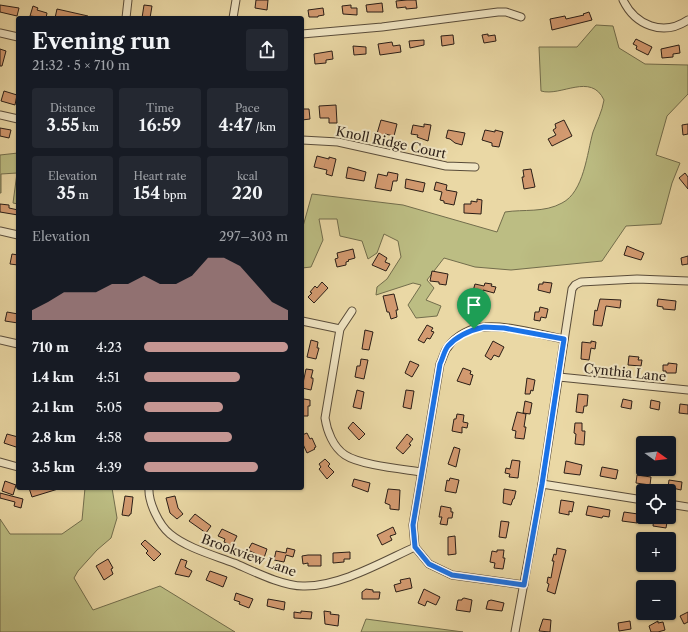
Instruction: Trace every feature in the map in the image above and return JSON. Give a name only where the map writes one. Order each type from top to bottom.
[{"type":"street","points":[[126,16],[128,0]]},
{"type":"street","points":[[233,16],[236,0]]},
{"type":"street","points":[[623,0],[633,16],[650,26],[667,28],[676,26],[688,20]]},
{"type":"street","points":[[304,34],[382,27],[498,12],[506,12],[521,17]]},
{"type":"street","points":[[0,33],[16,37]]},
{"type":"street","points":[[0,115],[16,119]]},
{"type":"street","name":"Knoll Ridge Court","points":[[304,140],[338,142],[446,166],[475,167]]},
{"type":"street","points":[[0,231],[16,235]]},
{"type":"street","points":[[515,632],[542,484],[572,290],[575,285],[581,282],[637,279],[688,281]]},
{"type":"street","points":[[352,311],[340,328],[325,418],[327,432],[334,443],[345,455],[360,461],[421,472]]},
{"type":"street","points":[[304,321],[340,328]]},
{"type":"street","points":[[524,585],[452,575],[429,564],[415,547],[413,525],[421,472],[440,364],[448,347],[464,334],[474,329],[484,327],[504,328],[564,339]]},
{"type":"street","points":[[0,340],[16,344]]},
{"type":"street","name":"Cynthia Lane","points":[[559,377],[688,390]]},
{"type":"street","points":[[0,462],[16,466]]},
{"type":"street","points":[[542,484],[636,499]]},
{"type":"street","name":"Brookview Lane","points":[[148,490],[155,513],[169,534],[190,546],[279,581],[303,586],[340,580],[415,547]]},
{"type":"street","points":[[676,505],[688,507]]},
{"type":"green space","points":[[596,25],[613,26],[619,48],[645,64],[688,65],[688,94],[667,116],[656,155],[680,163],[672,183],[661,224],[626,226],[602,261],[511,270],[475,267],[444,258],[427,280],[434,288],[426,300],[441,306],[437,316],[416,318],[408,305],[421,285],[413,283],[376,295],[377,287],[387,279],[401,257],[398,241],[384,234],[377,253],[368,259],[362,241],[340,236],[337,219],[319,219],[323,240],[311,267],[304,268],[304,223],[312,194],[403,205],[497,232],[505,212],[548,208],[562,203],[569,198],[580,181],[584,171],[593,132],[604,100],[598,92],[584,86],[549,92],[541,91],[539,47],[577,47]]},
{"type":"green space","points":[[16,153],[16,173],[1,174],[1,193],[0,193],[0,155]]},
{"type":"green space","points":[[16,180],[16,204],[13,203]]},
{"type":"green space","points":[[85,490],[112,490],[117,518],[111,538],[97,550],[78,571],[74,578],[93,610],[160,586],[235,632],[0,632],[0,519],[10,534],[62,534],[82,520]]},
{"type":"green space","points":[[366,619],[463,632],[361,632]]},
{"type":"building","points":[[256,0],[268,0],[267,10],[255,8]]},
{"type":"building","points":[[416,0],[417,8],[397,8],[396,1]]},
{"type":"building","points":[[382,3],[383,12],[367,12],[366,5]]},
{"type":"building","points":[[0,5],[19,8],[17,16],[0,12]]},
{"type":"building","points":[[144,5],[152,6],[150,16],[142,16]]},
{"type":"building","points":[[351,5],[351,8],[357,8],[357,15],[343,14],[342,6]]},
{"type":"building","points":[[33,6],[38,8],[37,10],[47,13],[46,16],[30,16]]},
{"type":"building","points":[[323,8],[324,15],[309,17],[308,10]]},
{"type":"building","points":[[57,9],[88,16],[55,16]]},
{"type":"building","points":[[589,12],[592,20],[552,30],[550,19],[565,16],[566,19],[584,15],[583,14]]},
{"type":"building","points":[[488,34],[488,36],[495,35],[496,41],[484,43],[482,35]]},
{"type":"building","points":[[453,35],[454,44],[442,46],[441,36]]},
{"type":"building","points":[[636,39],[652,47],[648,55],[636,49],[637,46],[633,44]]},
{"type":"building","points":[[424,40],[424,45],[410,48],[409,41]]},
{"type":"building","points":[[392,42],[393,46],[400,45],[401,52],[380,55],[378,44]]},
{"type":"building","points":[[679,45],[680,53],[673,54],[673,57],[662,58],[661,49]]},
{"type":"building","points":[[353,46],[366,47],[366,54],[354,55]]},
{"type":"building","points":[[0,49],[6,51],[2,66],[0,66]]},
{"type":"building","points":[[332,51],[333,59],[326,60],[326,63],[315,64],[314,54]]},
{"type":"building","points":[[4,91],[16,95],[15,105],[1,101]]},
{"type":"building","points":[[336,105],[337,123],[329,123],[329,118],[320,118],[319,106]]},
{"type":"building","points":[[304,109],[309,109],[310,119],[304,120]]},
{"type":"building","points":[[381,120],[397,124],[394,136],[385,134],[384,139],[376,137]]},
{"type":"building","points":[[564,120],[572,136],[552,146],[548,139],[556,135],[553,130],[556,128],[555,124]]},
{"type":"building","points":[[424,124],[431,125],[428,141],[417,137],[418,135],[411,134],[413,125],[424,127]]},
{"type":"building","points":[[688,124],[688,134],[683,135],[682,125]]},
{"type":"building","points":[[0,128],[11,130],[9,138],[0,136]]},
{"type":"building","points":[[448,130],[465,133],[462,145],[446,138]]},
{"type":"building","points":[[485,130],[503,132],[499,147],[492,146],[492,143],[482,140]]},
{"type":"building","points":[[317,156],[336,159],[332,176],[326,174],[327,170],[314,167]]},
{"type":"building","points":[[348,167],[366,172],[364,181],[346,178]]},
{"type":"building","points":[[531,169],[535,187],[524,189],[522,177],[524,177],[523,170]]},
{"type":"building","points":[[388,172],[398,174],[397,181],[393,181],[391,191],[375,188],[378,174],[387,176]]},
{"type":"building","points":[[685,173],[688,177],[688,189],[679,178]]},
{"type":"building","points":[[406,179],[425,183],[423,192],[405,188]]},
{"type":"building","points":[[436,182],[447,185],[446,190],[457,192],[454,205],[444,203],[444,201],[440,200],[442,192],[434,190]]},
{"type":"building","points":[[477,199],[482,200],[481,214],[464,213],[464,204],[471,204],[471,201],[477,202]]},
{"type":"building","points":[[0,204],[9,205],[9,208],[16,210],[16,215],[0,212]]},
{"type":"building","points":[[627,246],[644,253],[641,260],[624,255]]},
{"type":"building","points":[[353,249],[355,258],[348,260],[349,261],[346,262],[346,265],[337,267],[335,259],[338,258],[337,253]]},
{"type":"building","points":[[379,253],[387,258],[385,262],[390,264],[386,271],[372,265]]},
{"type":"building","points":[[12,254],[16,255],[16,265],[10,264]]},
{"type":"building","points":[[688,256],[688,264],[682,265],[681,258]]},
{"type":"building","points":[[432,271],[448,274],[446,285],[439,284],[439,282],[430,281]]},
{"type":"building","points":[[322,282],[328,288],[314,303],[308,297],[312,293],[310,292],[315,286],[317,288]]},
{"type":"building","points":[[543,282],[552,283],[550,293],[538,290],[539,284],[543,284]]},
{"type":"building","points":[[485,283],[492,284],[491,286],[496,287],[494,293],[483,290],[483,293],[473,291],[475,284],[484,286]]},
{"type":"building","points":[[394,294],[398,310],[396,310],[397,317],[391,319],[389,312],[387,312],[383,296]]},
{"type":"building","points":[[600,299],[621,300],[620,308],[606,306],[602,326],[593,325],[595,310],[597,311]]},
{"type":"building","points":[[658,299],[676,301],[675,310],[663,309],[663,307],[657,306]]},
{"type":"building","points":[[540,307],[548,309],[546,318],[541,317],[540,321],[534,320],[535,312],[539,312]]},
{"type":"building","points":[[7,312],[16,314],[16,323],[5,321]]},
{"type":"building","points":[[427,325],[433,328],[431,331],[434,332],[430,339],[427,338],[424,343],[418,340]]},
{"type":"building","points":[[365,330],[373,332],[369,350],[362,349]]},
{"type":"building","points":[[311,340],[318,342],[317,348],[319,348],[316,359],[307,357]]},
{"type":"building","points":[[493,341],[504,347],[499,357],[494,355],[491,360],[485,356]]},
{"type":"building","points":[[591,341],[596,342],[595,349],[591,348],[589,360],[581,359],[582,342],[591,343]]},
{"type":"building","points":[[629,356],[639,357],[638,360],[642,360],[641,366],[628,365]]},
{"type":"building","points":[[361,359],[368,360],[364,379],[355,377],[357,366],[360,366]]},
{"type":"building","points":[[410,361],[419,365],[412,377],[405,373]]},
{"type":"building","points":[[668,363],[677,364],[676,373],[666,373],[666,371],[663,371],[663,365],[668,365]]},
{"type":"building","points":[[463,368],[471,371],[470,374],[473,375],[470,385],[457,381]]},
{"type":"building","points":[[306,369],[313,370],[311,390],[304,388]]},
{"type":"building","points":[[527,378],[535,380],[533,391],[531,390],[530,394],[525,394]]},
{"type":"building","points":[[357,390],[364,392],[361,409],[353,407]]},
{"type":"building","points":[[406,390],[414,391],[411,409],[403,407]]},
{"type":"building","points":[[578,394],[588,395],[587,406],[584,406],[583,413],[576,412]]},
{"type":"building","points":[[304,399],[310,400],[310,406],[308,406],[308,416],[304,416]]},
{"type":"building","points":[[623,399],[632,401],[631,409],[621,407]]},
{"type":"building","points":[[651,400],[660,402],[659,410],[650,408]]},
{"type":"building","points":[[525,401],[532,403],[530,414],[523,413]]},
{"type":"building","points":[[680,404],[688,405],[688,414],[679,413]]},
{"type":"building","points":[[517,412],[526,414],[524,439],[515,438],[516,431],[512,430]]},
{"type":"building","points":[[457,414],[464,415],[463,422],[468,423],[467,428],[462,427],[462,433],[452,431],[454,419],[456,419]]},
{"type":"building","points":[[353,422],[365,434],[359,440],[348,428]]},
{"type":"building","points":[[575,423],[582,423],[582,431],[585,431],[584,445],[575,444]]},
{"type":"building","points":[[307,433],[310,439],[312,438],[316,447],[307,453],[304,446],[304,434]]},
{"type":"building","points":[[7,434],[16,436],[16,447],[4,443]]},
{"type":"building","points":[[407,434],[413,439],[409,444],[411,445],[403,454],[396,448]]},
{"type":"building","points":[[454,447],[460,449],[456,467],[448,464]]},
{"type":"building","points":[[325,459],[330,464],[328,466],[334,472],[327,479],[319,469],[321,467],[319,464]]},
{"type":"building","points":[[512,460],[520,461],[518,478],[509,477],[510,474],[505,473],[506,468],[510,469]]},
{"type":"building","points":[[566,461],[582,465],[580,475],[564,473]]},
{"type":"building","points":[[602,467],[618,470],[616,479],[600,476]]},
{"type":"building","points":[[637,476],[651,477],[650,484],[636,483]]},
{"type":"building","points":[[450,478],[459,480],[456,493],[445,491],[447,480],[449,481]]},
{"type":"building","points":[[354,479],[370,483],[368,492],[352,486]]},
{"type":"building","points":[[669,480],[682,482],[681,490],[676,489],[676,484],[668,484]]},
{"type":"building","points":[[5,481],[16,485],[13,495],[2,491]]},
{"type":"building","points":[[388,489],[400,490],[399,510],[390,509],[390,505],[385,503]]},
{"type":"building","points":[[504,489],[516,491],[511,505],[503,503]]},
{"type":"building","points":[[30,490],[55,490],[32,497]]},
{"type":"building","points":[[0,493],[23,499],[21,508],[14,506],[15,502],[0,498]]},
{"type":"building","points":[[125,496],[133,497],[131,514],[129,516],[122,515]]},
{"type":"building","points":[[175,496],[178,508],[183,514],[177,519],[170,513],[166,498]]},
{"type":"building","points":[[561,500],[574,502],[572,512],[569,511],[569,515],[559,513]]},
{"type":"building","points":[[441,506],[451,508],[451,512],[453,512],[452,518],[448,518],[447,525],[440,524],[442,517],[439,517]]},
{"type":"building","points":[[588,506],[610,510],[609,517],[603,516],[602,518],[586,515]]},
{"type":"building","points":[[624,512],[636,514],[636,523],[622,521]]},
{"type":"building","points":[[195,514],[211,526],[206,533],[189,521]]},
{"type":"building","points":[[501,521],[509,522],[506,538],[499,537]]},
{"type":"building","points":[[653,524],[667,524],[666,528],[653,526]]},
{"type":"building","points":[[393,527],[396,534],[390,536],[392,540],[382,545],[377,535]]},
{"type":"building","points":[[222,529],[237,536],[232,546],[224,542],[225,539],[218,536]]},
{"type":"building","points":[[455,536],[456,554],[448,555],[448,537]]},
{"type":"building","points":[[145,540],[161,554],[154,561],[146,553],[148,551],[141,544]]},
{"type":"building","points":[[252,543],[267,549],[264,558],[248,550]]},
{"type":"building","points":[[287,548],[295,550],[293,557],[286,555],[284,562],[274,560],[276,551],[286,553]]},
{"type":"building","points":[[557,548],[566,550],[555,594],[547,591],[549,584],[547,583],[548,577],[551,578],[554,561],[552,561],[554,554],[556,555]]},
{"type":"building","points":[[497,550],[504,550],[503,558],[505,558],[503,569],[494,568],[495,563],[490,562],[492,551],[497,552]]},
{"type":"building","points":[[350,552],[350,559],[344,559],[344,562],[333,563],[333,553]]},
{"type":"building","points":[[321,555],[321,566],[308,566],[308,563],[303,564],[302,556]]},
{"type":"building","points":[[108,559],[113,568],[111,569],[113,574],[104,580],[96,566]]},
{"type":"building","points":[[181,559],[187,561],[185,567],[192,571],[189,577],[175,574]]},
{"type":"building","points":[[210,571],[227,577],[223,587],[206,580]]},
{"type":"building","points":[[410,578],[412,588],[396,592],[394,585],[401,583],[400,580]]},
{"type":"building","points":[[366,589],[373,590],[373,592],[380,592],[379,599],[362,599],[362,592]]},
{"type":"building","points":[[424,589],[440,597],[436,605],[427,601],[425,606],[418,603]]},
{"type":"building","points":[[236,593],[253,599],[249,608],[234,600]]},
{"type":"building","points":[[464,598],[472,600],[470,612],[456,610],[458,600],[462,600]]},
{"type":"building","points":[[268,599],[285,602],[284,610],[267,606]]},
{"type":"building","points":[[491,600],[504,603],[502,611],[486,609],[488,601]]},
{"type":"building","points":[[301,611],[312,612],[311,619],[294,618],[294,612],[301,613]]},
{"type":"building","points":[[324,611],[331,612],[330,614],[339,615],[338,626],[325,624]]},
{"type":"building","points":[[688,612],[688,622],[684,624],[680,616]]},
{"type":"building","points":[[543,619],[551,620],[550,632],[539,631]]},
{"type":"building","points":[[630,621],[631,629],[619,631],[618,623]]},
{"type":"building","points":[[658,621],[658,623],[663,622],[665,630],[651,632],[649,626]]},
{"type":"route","points":[[484,327],[504,328],[564,339],[542,484],[524,585],[452,575],[429,564],[415,547],[413,525],[440,364],[448,347],[458,338],[474,329],[484,327]]}]
